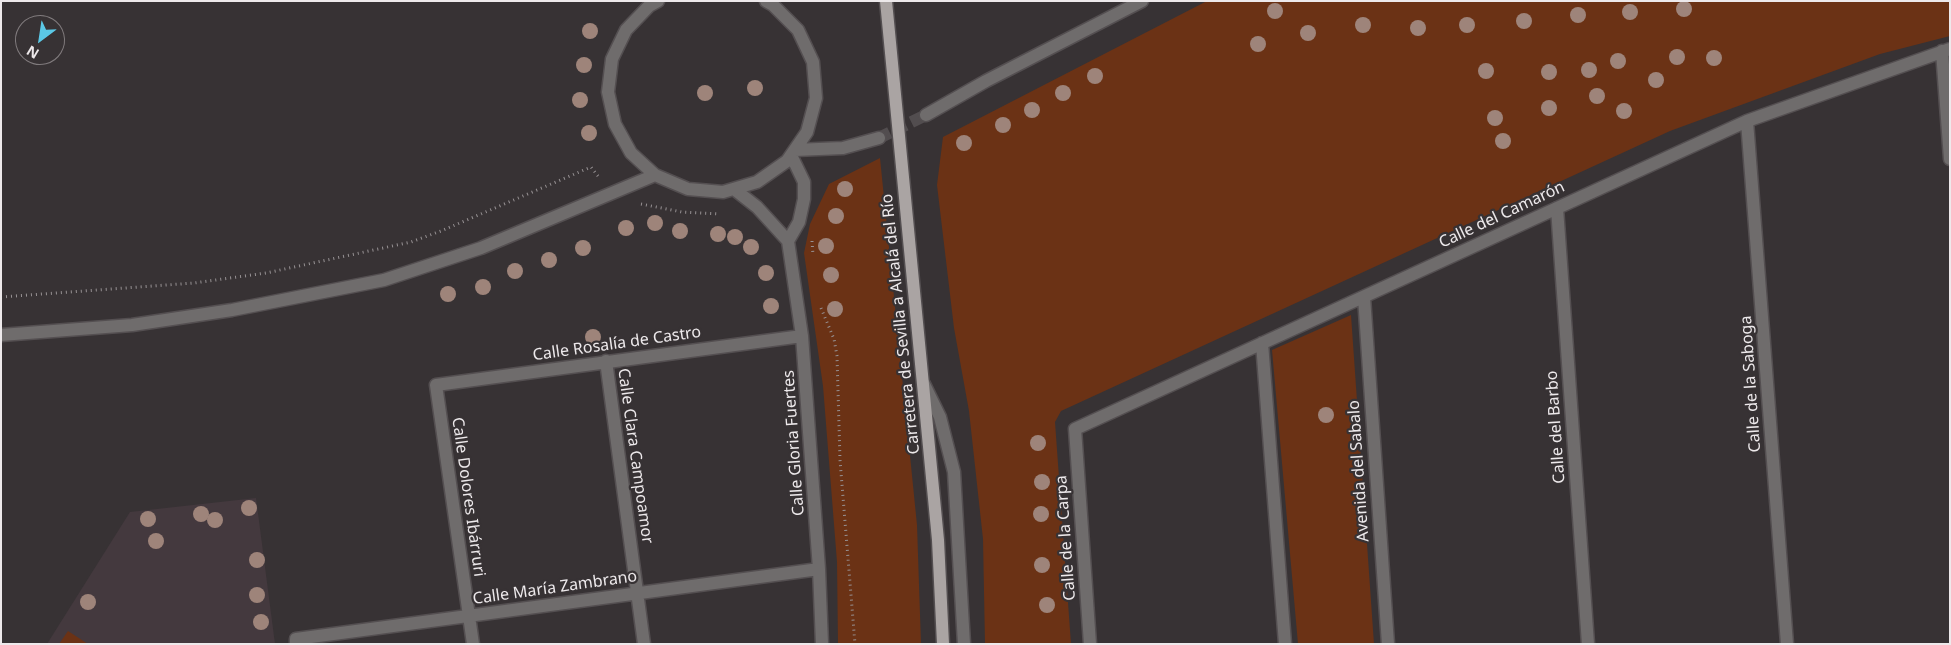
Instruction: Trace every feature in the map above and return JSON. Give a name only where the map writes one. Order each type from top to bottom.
[{"type":"main road","name":"Carretera de Sevilla a Alcalá del Río","points":[[886,1],[938,540],[943,644]]},
{"type":"street","points":[[658,1],[649,6],[626,30],[612,59],[608,92],[615,124],[631,153],[655,175],[688,189],[723,192],[758,182],[786,161],[807,132],[816,98],[813,62],[798,30],[766,1]]},
{"type":"street","points":[[926,115],[986,81],[1142,1]]},
{"type":"street","points":[[1946,50],[1950,160]]},
{"type":"street","name":"Calle del Camarón","points":[[1075,430],[1747,122],[1946,50]]},
{"type":"street","name":"Calle de la Saboga","points":[[1747,122],[1787,644]]},
{"type":"street","points":[[793,152],[843,148],[878,138]]},
{"type":"street","points":[[734,189],[757,207],[788,241],[799,222],[804,199],[804,182],[793,152]]},
{"type":"street","points":[[1,335],[132,325],[232,310],[384,280],[481,248],[655,175]]},
{"type":"street","name":"Calle del Barbo","points":[[1557,208],[1588,644]]},
{"type":"street","name":"Calle Gloria Fuertes","points":[[788,241],[802,336],[819,569],[822,644]]},
{"type":"street","name":"Avenida del Sabalo","points":[[1364,297],[1388,644]]},
{"type":"street","name":"Calle Rosalía de Castro","points":[[436,385],[802,336]]},
{"type":"street","points":[[1262,343],[1285,644]]},
{"type":"street","name":"Calle Clara Campoamor","points":[[606,361],[644,644]]},
{"type":"street","points":[[924,384],[940,417],[949,444],[954,472],[964,644]]},
{"type":"street","name":"Calle Dolores Ibárruri","points":[[436,385],[472,644]]},
{"type":"street","name":"Calle de la Carpa","points":[[1075,430],[1090,644]]},
{"type":"street","name":"Calle María Zambrano","points":[[296,642],[469,616],[819,569]]},
{"type":"path","points":[[1,297],[194,283],[248,276],[411,242],[591,167],[620,209],[643,204],[682,212],[727,214]]},
{"type":"path","points":[[788,241],[812,240],[814,259]]},
{"type":"path","points":[[820,307],[834,339],[837,356],[840,460],[855,644]]},
{"type":"shaded area","points":[[1207,1],[1950,1],[1950,36],[1880,54],[1670,131],[1061,411],[1055,422],[1071,644],[985,644],[983,539],[969,411],[954,328],[937,185],[943,137]]},
{"type":"shaded area","points":[[880,158],[917,525],[921,644],[838,644],[837,562],[823,386],[804,253],[810,224],[829,184]]},
{"type":"shaded area","points":[[1351,315],[1374,644],[1298,644],[1272,350]]},
{"type":"shaded area","points":[[256,498],[275,644],[47,644],[130,512]]},
{"type":"shaded area","points":[[68,631],[88,644],[59,644]]},
{"type":"tunnel","points":[[879,138],[926,115]]}]
